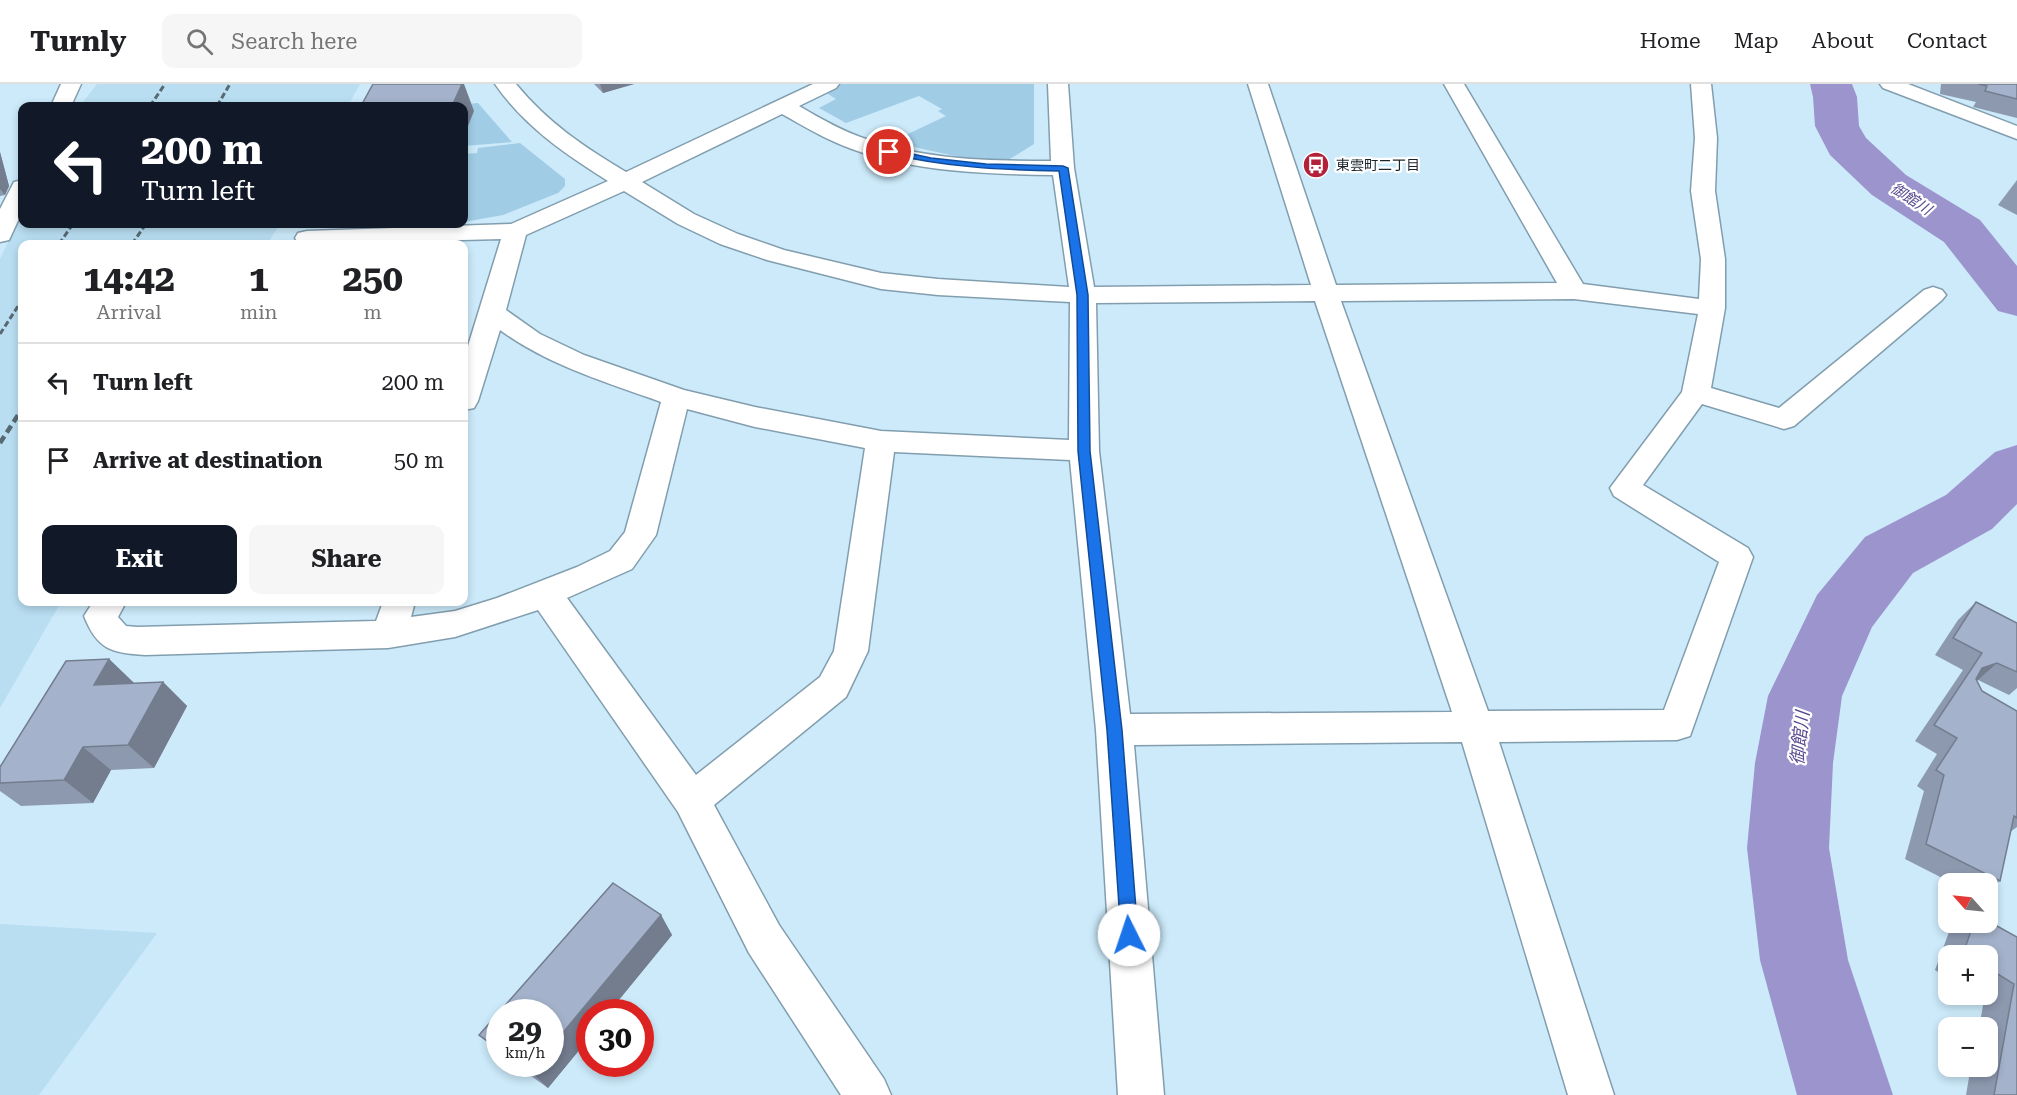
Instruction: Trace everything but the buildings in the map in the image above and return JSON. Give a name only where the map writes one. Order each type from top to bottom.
[{"type":"street","points":[[63,102],[71,84]]},
{"type":"street","points":[[505,84],[524,107],[549,131],[577,152],[686,219],[729,239],[776,255],[881,280],[938,287],[1083,295],[1575,291],[1712,308]]},
{"type":"street","points":[[309,236],[514,231],[626,181],[829,84]]},
{"type":"street","points":[[1058,84],[1063,168],[1083,295],[1084,451],[1114,730],[1141,1095]]},
{"type":"street","points":[[1258,84],[1326,294],[1476,728],[1591,1095]]},
{"type":"street","points":[[1454,84],[1575,291]]},
{"type":"street","points":[[1114,730],[1677,725],[1737,557],[1625,488],[1696,393],[1712,308],[1713,260],[1703,191],[1706,138],[1701,84]]},
{"type":"street","points":[[1893,85],[2017,133]]},
{"type":"street","points":[[782,106],[836,135],[874,148],[963,165],[1063,168]]},
{"type":"street","points":[[0,235],[18,196]]},
{"type":"street","points":[[468,388],[514,231]]},
{"type":"street","points":[[1696,393],[1784,419],[1933,295]]},
{"type":"street","points":[[492,312],[531,340],[574,361],[676,397],[755,417],[881,441],[1084,451]]},
{"type":"street","points":[[107,606],[101,616],[105,630],[117,640],[145,641],[388,634],[455,624],[505,609],[621,560],[640,535],[676,397]]},
{"type":"street","points":[[692,800],[833,687],[851,651],[881,441]]},
{"type":"street","points":[[545,594],[692,800],[764,939],[868,1095]]},
{"type":"street","points":[[388,634],[398,606]]},
{"type":"shaded area","points":[[97,84],[360,84],[350,102],[83,102]]},
{"type":"shaded area","points":[[836,84],[1034,84],[1034,144],[1005,162],[964,158],[891,142],[946,116],[938,111],[942,109],[919,96],[846,123],[819,108],[836,99],[822,90]]},
{"type":"shaded area","points":[[478,103],[512,142],[468,146],[468,125],[472,112],[468,104]]},
{"type":"shaded area","points":[[520,143],[565,179],[565,186],[558,193],[503,215],[468,221],[468,154],[477,153],[478,148]]},
{"type":"shaded area","points":[[18,221],[18,228],[277,228],[270,240],[18,240],[18,606],[59,606],[0,708],[0,259]]},
{"type":"shaded area","points":[[0,924],[157,933],[39,1095],[0,1095]]},
{"type":"waterway","name":"御館川","points":[[1831,84],[1835,97],[1837,126],[1846,145],[1889,185],[1962,231],[2017,300]]},
{"type":"waterway","name":"御館川","points":[[1845,1095],[1804,960],[1788,848],[1794,763],[1805,696],[1842,614],[1889,555],[1969,512],[2017,467]]},
{"type":"railway","points":[[153,102],[165,84]]},
{"type":"railway","points":[[219,102],[230,84]]},
{"type":"railway","points":[[62,240],[70,228]]},
{"type":"railway","points":[[135,240],[143,228]]},
{"type":"railway","points":[[0,334],[18,306]]},
{"type":"railway","points":[[0,443],[18,415]]},
{"type":"place","name":"東雲町二丁目","points":[[1316,165]]},
{"type":"route","points":[[889,152],[963,165],[1063,168],[1083,295],[1084,451],[1114,730],[1129,935]]}]
